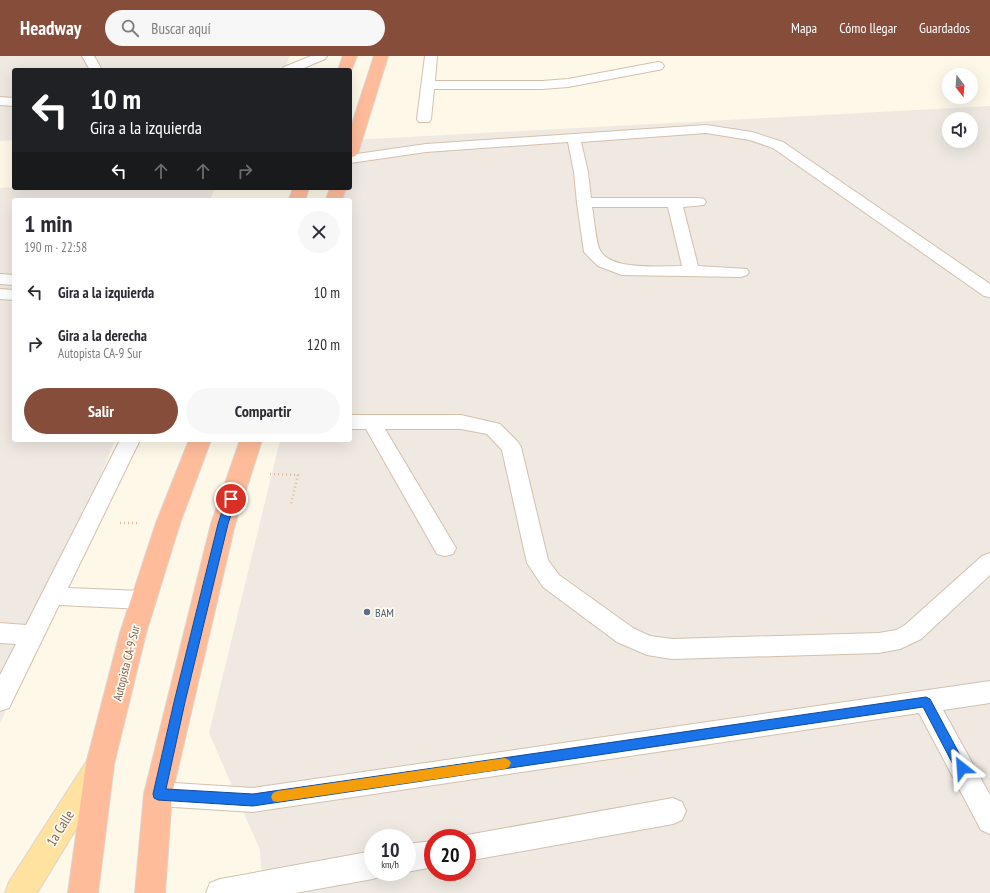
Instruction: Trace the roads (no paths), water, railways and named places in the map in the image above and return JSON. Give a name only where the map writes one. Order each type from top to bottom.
[{"type":"highway","points":[[346,68],[350,56]]},
{"type":"highway","points":[[352,147],[381,56]]},
{"type":"highway","name":"Autopista CA-9 Sur","points":[[83,893],[100,764],[133,633],[168,523],[199,442]]},
{"type":"highway","points":[[150,893],[158,794],[223,524],[250,442]]},
{"type":"main road","name":"1a Calle","points":[[20,893],[100,764]]},
{"type":"lane","points":[[88,56],[95,68]]},
{"type":"lane","points":[[293,68],[321,56]]},
{"type":"lane","points":[[424,119],[432,56]]},
{"type":"lane","points":[[428,85],[534,85],[568,83],[658,66]]},
{"type":"lane","points":[[0,101],[12,102]]},
{"type":"lane","points":[[352,159],[426,148],[706,129],[762,137],[778,145],[990,292]]},
{"type":"lane","points":[[574,139],[581,172],[584,203],[592,252],[604,263],[622,270],[741,272]]},
{"type":"lane","points":[[674,202],[691,272]]},
{"type":"lane","points":[[584,203],[699,202]]},
{"type":"lane","points":[[0,279],[12,280]]},
{"type":"lane","points":[[0,294],[12,295]]},
{"type":"lane","points":[[352,422],[461,422],[493,429],[512,447],[538,563],[551,581],[625,635],[647,646],[680,649],[879,643],[900,639],[913,632],[990,562]]},
{"type":"lane","points":[[372,422],[445,548]]},
{"type":"lane","points":[[0,700],[6,673],[32,635],[54,596],[129,442]]},
{"type":"lane","points":[[54,596],[143,600]]},
{"type":"lane","points":[[0,633],[32,635]]},
{"type":"lane","points":[[158,794],[253,800],[990,692]]},
{"type":"lane","points":[[926,702],[990,821]]},
{"type":"lane","points":[[476,846],[673,810]]},
{"type":"lane","points":[[220,893],[276,888],[364,866]]},
{"type":"place","name":"BAM","points":[[367,612]]}]
